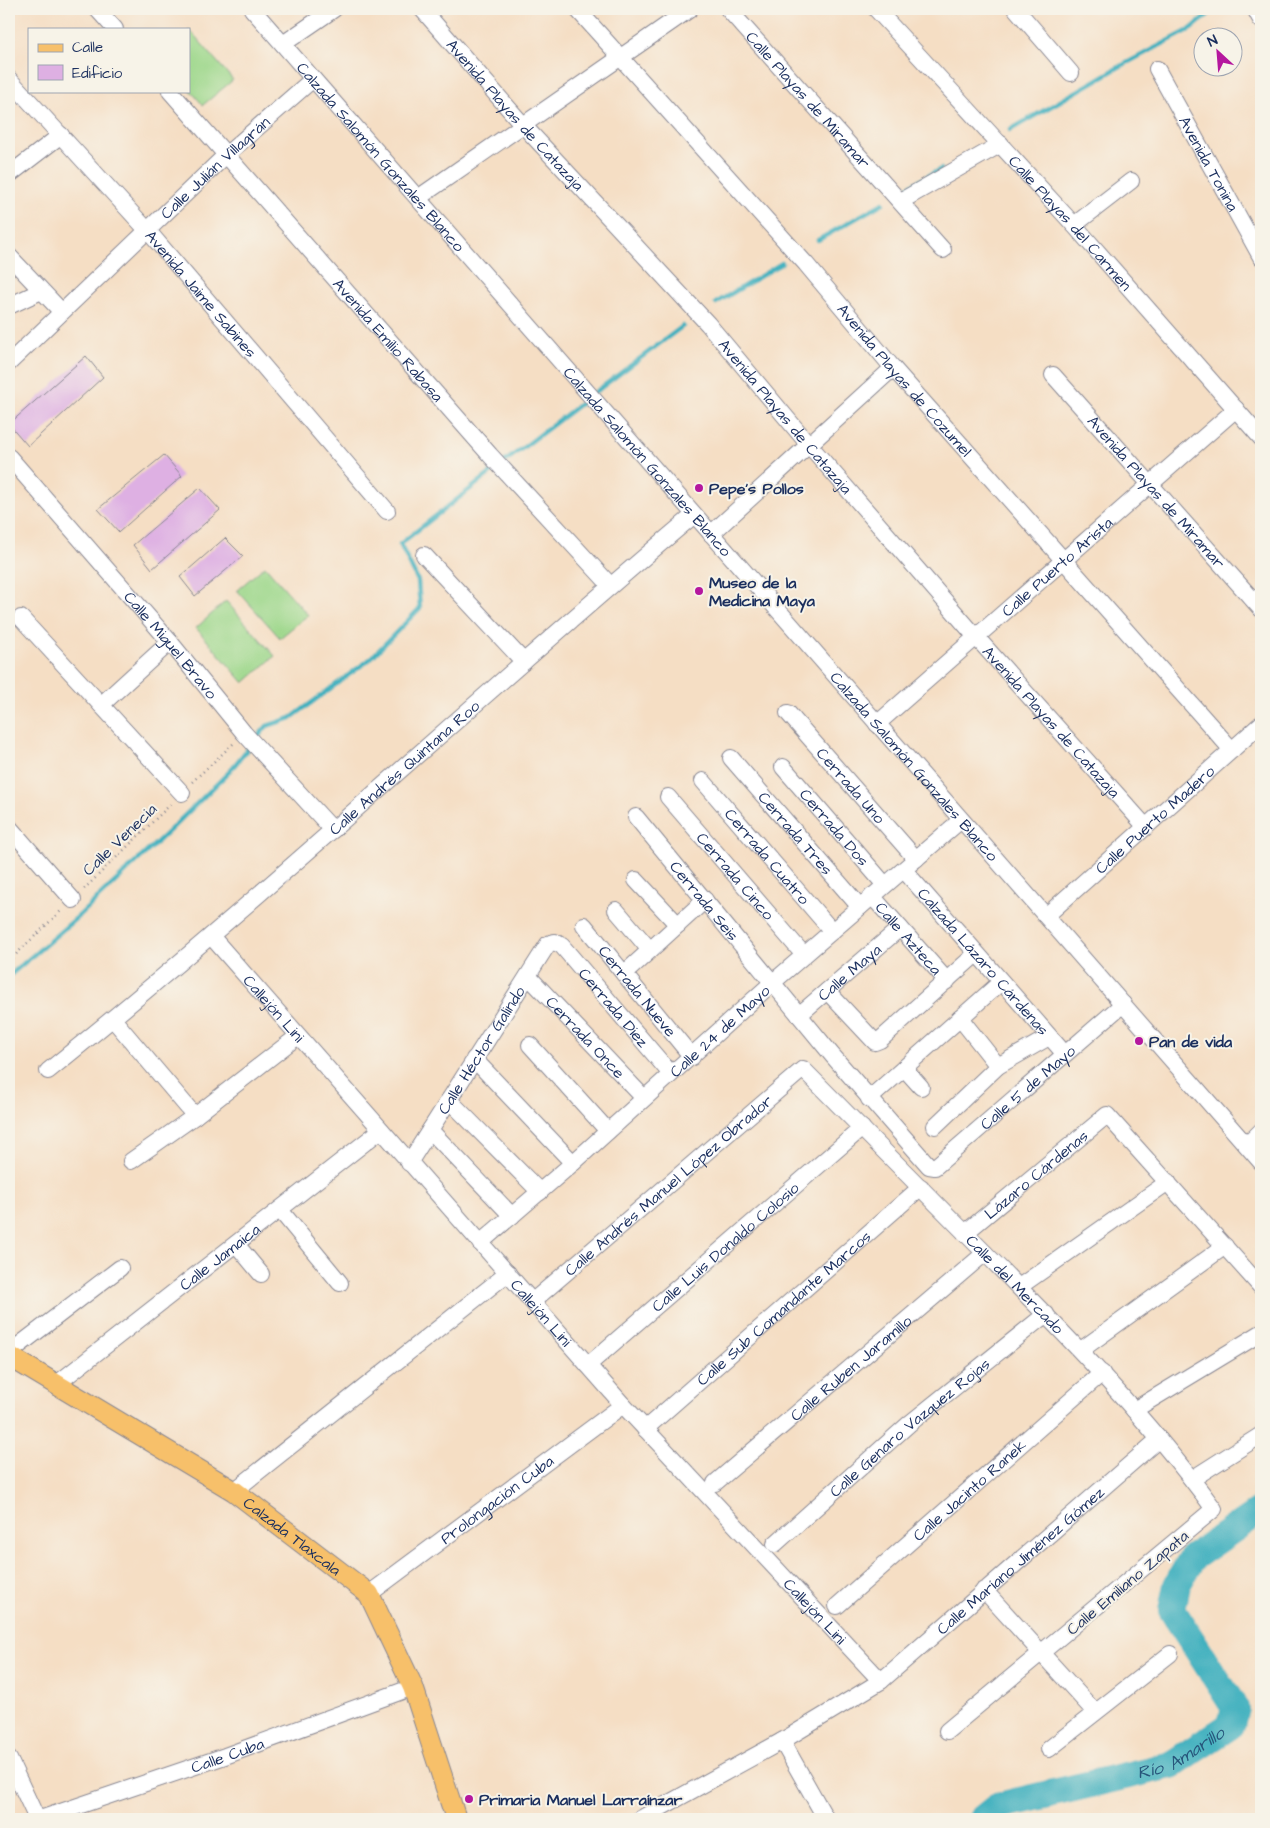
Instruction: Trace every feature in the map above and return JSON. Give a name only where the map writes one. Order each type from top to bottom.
[{"type":"main road","name":"Calzada Tlaxcala","points":[[9,1354],[234,1491],[369,1594],[413,1687],[454,1819]]},
{"type":"street","points":[[97,9],[114,28]]},
{"type":"street","name":"Calzada Salomón Gonzales Blanco","points":[[252,9],[961,820],[1047,915],[1261,1162]]},
{"type":"street","points":[[283,44],[334,9]]},
{"type":"street","name":"Avenida Playas de Catazaja","points":[[422,9],[523,125],[708,324],[810,446],[977,638],[1146,827]]},
{"type":"street","name":"Avenida Playas de Cozumel","points":[[577,9],[618,57],[806,264],[893,368],[1232,750]]},
{"type":"street","points":[[418,198],[618,57],[690,9]]},
{"type":"street","name":"Calle Playas de Miramar","points":[[728,9],[896,195],[943,250]]},
{"type":"street","name":"Calle Playas del Carmen","points":[[876,9],[1074,224],[1261,438]]},
{"type":"street","points":[[1016,9],[1071,73]]},
{"type":"street","points":[[1255,9],[1261,20]]},
{"type":"street","name":"Avenida Tonina","points":[[1157,69],[1261,256]]},
{"type":"street","name":"Avenida Jaime Sabines","points":[[9,79],[148,231],[387,511]]},
{"type":"street","name":"Calle Julián Villagrán","points":[[9,363],[61,311],[148,231],[226,155],[313,79]]},
{"type":"street","name":"Avenida Emilio Rabasa","points":[[171,92],[490,455],[610,585]]},
{"type":"street","points":[[9,175],[61,135]]},
{"type":"street","points":[[896,195],[1001,144]]},
{"type":"street","points":[[1074,224],[1131,181]]},
{"type":"street","points":[[9,256],[61,311]]},
{"type":"street","points":[[9,306],[42,291]]},
{"type":"street","points":[[711,534],[810,446],[893,368]]},
{"type":"street","name":"Avenida Playas de Miramar","points":[[1053,375],[1261,609]]},
{"type":"street","name":"Calle Puerto Arista","points":[[878,724],[1236,409]]},
{"type":"street","name":"Calle Miguel Bravo","points":[[9,457],[170,642],[244,733],[334,830]]},
{"type":"street","name":"Calle Andrés Quintana Roo","points":[[48,1071],[211,936],[334,830],[610,585],[694,515]]},
{"type":"street","points":[[424,555],[524,662]]},
{"type":"street","points":[[21,618],[182,793]]},
{"type":"street","points":[[100,705],[170,642]]},
{"type":"street","name":"Cerrada Uno","points":[[788,713],[910,864]]},
{"type":"street","name":"Calle Puerto Madero","points":[[1047,915],[1261,724]]},
{"type":"street","name":"Cerrada Tres","points":[[731,758],[866,901]]},
{"type":"street","name":"Cerrada Dos","points":[[783,767],[885,885]]},
{"type":"street","name":"Cerrada Cuatro","points":[[703,781],[832,931]]},
{"type":"street","name":"Cerrada Cinco","points":[[668,797],[804,955]]},
{"type":"street","name":"Cerrada Seis","points":[[636,817],[772,983]]},
{"type":"street","name":"Calle 24 de Mayo","points":[[480,1243],[573,1163],[772,983],[961,820]]},
{"type":"street","points":[[9,827],[73,900]]},
{"type":"street","name":"Calzada Lázaro Cárdenas","points":[[910,864],[976,954],[1064,1053]]},
{"type":"street","points":[[636,880],[678,925]]},
{"type":"street","points":[[624,974],[705,900]]},
{"type":"street","name":"Calle Azteca","points":[[866,901],[900,928],[947,981]]},
{"type":"street","points":[[616,910],[650,950]]},
{"type":"street","name":"Cerrada Nueve","points":[[584,925],[692,1057]]},
{"type":"street","name":"Calle Maya","points":[[799,1015],[900,928]]},
{"type":"street","name":"Callejón Lini","points":[[211,936],[409,1163],[533,1301],[622,1405],[881,1682]]},
{"type":"street","name":"Calle Héctor Galindo","points":[[409,1163],[548,944],[555,942]]},
{"type":"street","name":"Cerrada Diez","points":[[555,942],[562,946],[671,1074]]},
{"type":"street","points":[[827,991],[875,1042],[880,1040],[976,954]]},
{"type":"street","name":"Cerrada Once","points":[[528,976],[644,1098]]},
{"type":"street","points":[[772,983],[869,1098],[1001,982]]},
{"type":"street","name":"Calle 5 de Mayo","points":[[869,1098],[929,1166],[935,1167],[1064,1053],[1123,1004]]},
{"type":"street","points":[[960,1018],[998,1066]]},
{"type":"street","points":[[113,1019],[195,1116]]},
{"type":"street","points":[[131,1161],[195,1116],[298,1036]]},
{"type":"street","points":[[935,1126],[998,1066],[1049,1037]]},
{"type":"street","points":[[530,1045],[608,1131]]},
{"type":"street","points":[[474,1059],[573,1163]]},
{"type":"street","points":[[904,1068],[921,1087]]},
{"type":"street","name":"Calle del Mercado","points":[[803,1069],[1081,1350],[1192,1478],[1214,1509]]},
{"type":"street","name":"Calle Andrés Manuel López Obrador","points":[[533,1301],[803,1069]]},
{"type":"street","points":[[449,1100],[540,1192]]},
{"type":"street","name":"Lázaro Cárdenas","points":[[965,1233],[1107,1114],[1168,1182]]},
{"type":"street","name":"Calle Luis Donaldo Colosio","points":[[588,1365],[862,1128]]},
{"type":"street","name":"Calle Jamaica","points":[[58,1383],[381,1130]]},
{"type":"street","points":[[430,1130],[512,1216]]},
{"type":"street","points":[[1247,1145],[1261,1131]]},
{"type":"street","points":[[1019,1287],[1168,1182],[1261,1287]]},
{"type":"street","name":"Calle Sub Comandante Marcos","points":[[645,1429],[921,1187]]},
{"type":"street","points":[[280,1210],[340,1284]]},
{"type":"street","points":[[236,1244],[261,1274]]},
{"type":"street","points":[[1081,1350],[1226,1246]]},
{"type":"street","name":"Calle Ruben Jaramillo","points":[[715,1483],[985,1253]]},
{"type":"street","points":[[9,1354],[120,1268]]},
{"type":"street","points":[[234,1491],[508,1273]]},
{"type":"street","name":"Calle Genaro Vazquez Rojas","points":[[775,1544],[910,1424],[1046,1314]]},
{"type":"street","points":[[1134,1410],[1261,1333]]},
{"type":"street","name":"Calle Jacinto Ranek","points":[[837,1606],[1102,1373]]},
{"type":"street","name":"Prolongación Cuba","points":[[369,1594],[622,1405]]},
{"type":"street","points":[[1192,1478],[1261,1435]]},
{"type":"street","name":"Calle Maríano Jiménez Gómez","points":[[640,1819],[664,1814],[881,1682],[984,1590],[1159,1440]]},
{"type":"street","name":"Calle Emiliano Zapata","points":[[947,1731],[1214,1509]]},
{"type":"street","points":[[984,1590],[1040,1654],[1095,1712]]},
{"type":"street","points":[[1049,1749],[1170,1654]]},
{"type":"street","name":"Calle Cuba","points":[[38,1819],[225,1756],[413,1687]]},
{"type":"street","points":[[782,1741],[826,1819]]},
{"type":"street","points":[[9,1759],[38,1819]]},
{"type":"path","name":"Calle Venecia","points":[[9,960],[244,733]]},
{"type":"green space","points":[[190,30],[233,80],[203,105],[190,90]]},
{"type":"green space","points":[[265,566],[308,615],[280,638],[237,590]]},
{"type":"green space","points":[[226,601],[275,656],[244,683],[196,628]]},
{"type":"building","points":[[86,356],[103,377],[28,446],[9,424]]},
{"type":"building","points":[[164,455],[182,476],[119,532],[98,509]]},
{"type":"building","points":[[200,488],[220,510],[152,569],[133,545]]},
{"type":"building","points":[[225,538],[243,556],[195,596],[180,577]]},
{"type":"waterway","points":[[1010,130],[1119,67],[1191,29],[1215,9]]},
{"type":"waterway","points":[[908,187],[941,169]]},
{"type":"waterway","points":[[818,240],[883,203]]},
{"type":"waterway","points":[[716,303],[782,263]]},
{"type":"waterway","points":[[594,393],[683,326]]},
{"type":"waterway","points":[[503,463],[588,398]]},
{"type":"waterway","points":[[255,740],[267,726],[291,718],[370,659],[420,608],[418,581],[400,544],[497,468]]},
{"type":"waterway","points":[[9,976],[81,914],[171,829],[229,772],[250,746]]},
{"type":"waterway","name":"Río Amarillo","points":[[982,1819],[998,1806],[1171,1765],[1231,1725],[1235,1708],[1172,1610],[1177,1585],[1192,1558],[1261,1510]]},
{"type":"place","name":"Pepe’s Pollos","points":[[699,488]]},
{"type":"place","name":"Museo de la Medicina Maya","points":[[699,591]]},
{"type":"place","name":"Pan de vida","points":[[1139,1041]]},
{"type":"place","name":"Primaria Manuel Larraínzar","points":[[469,1799]]}]
